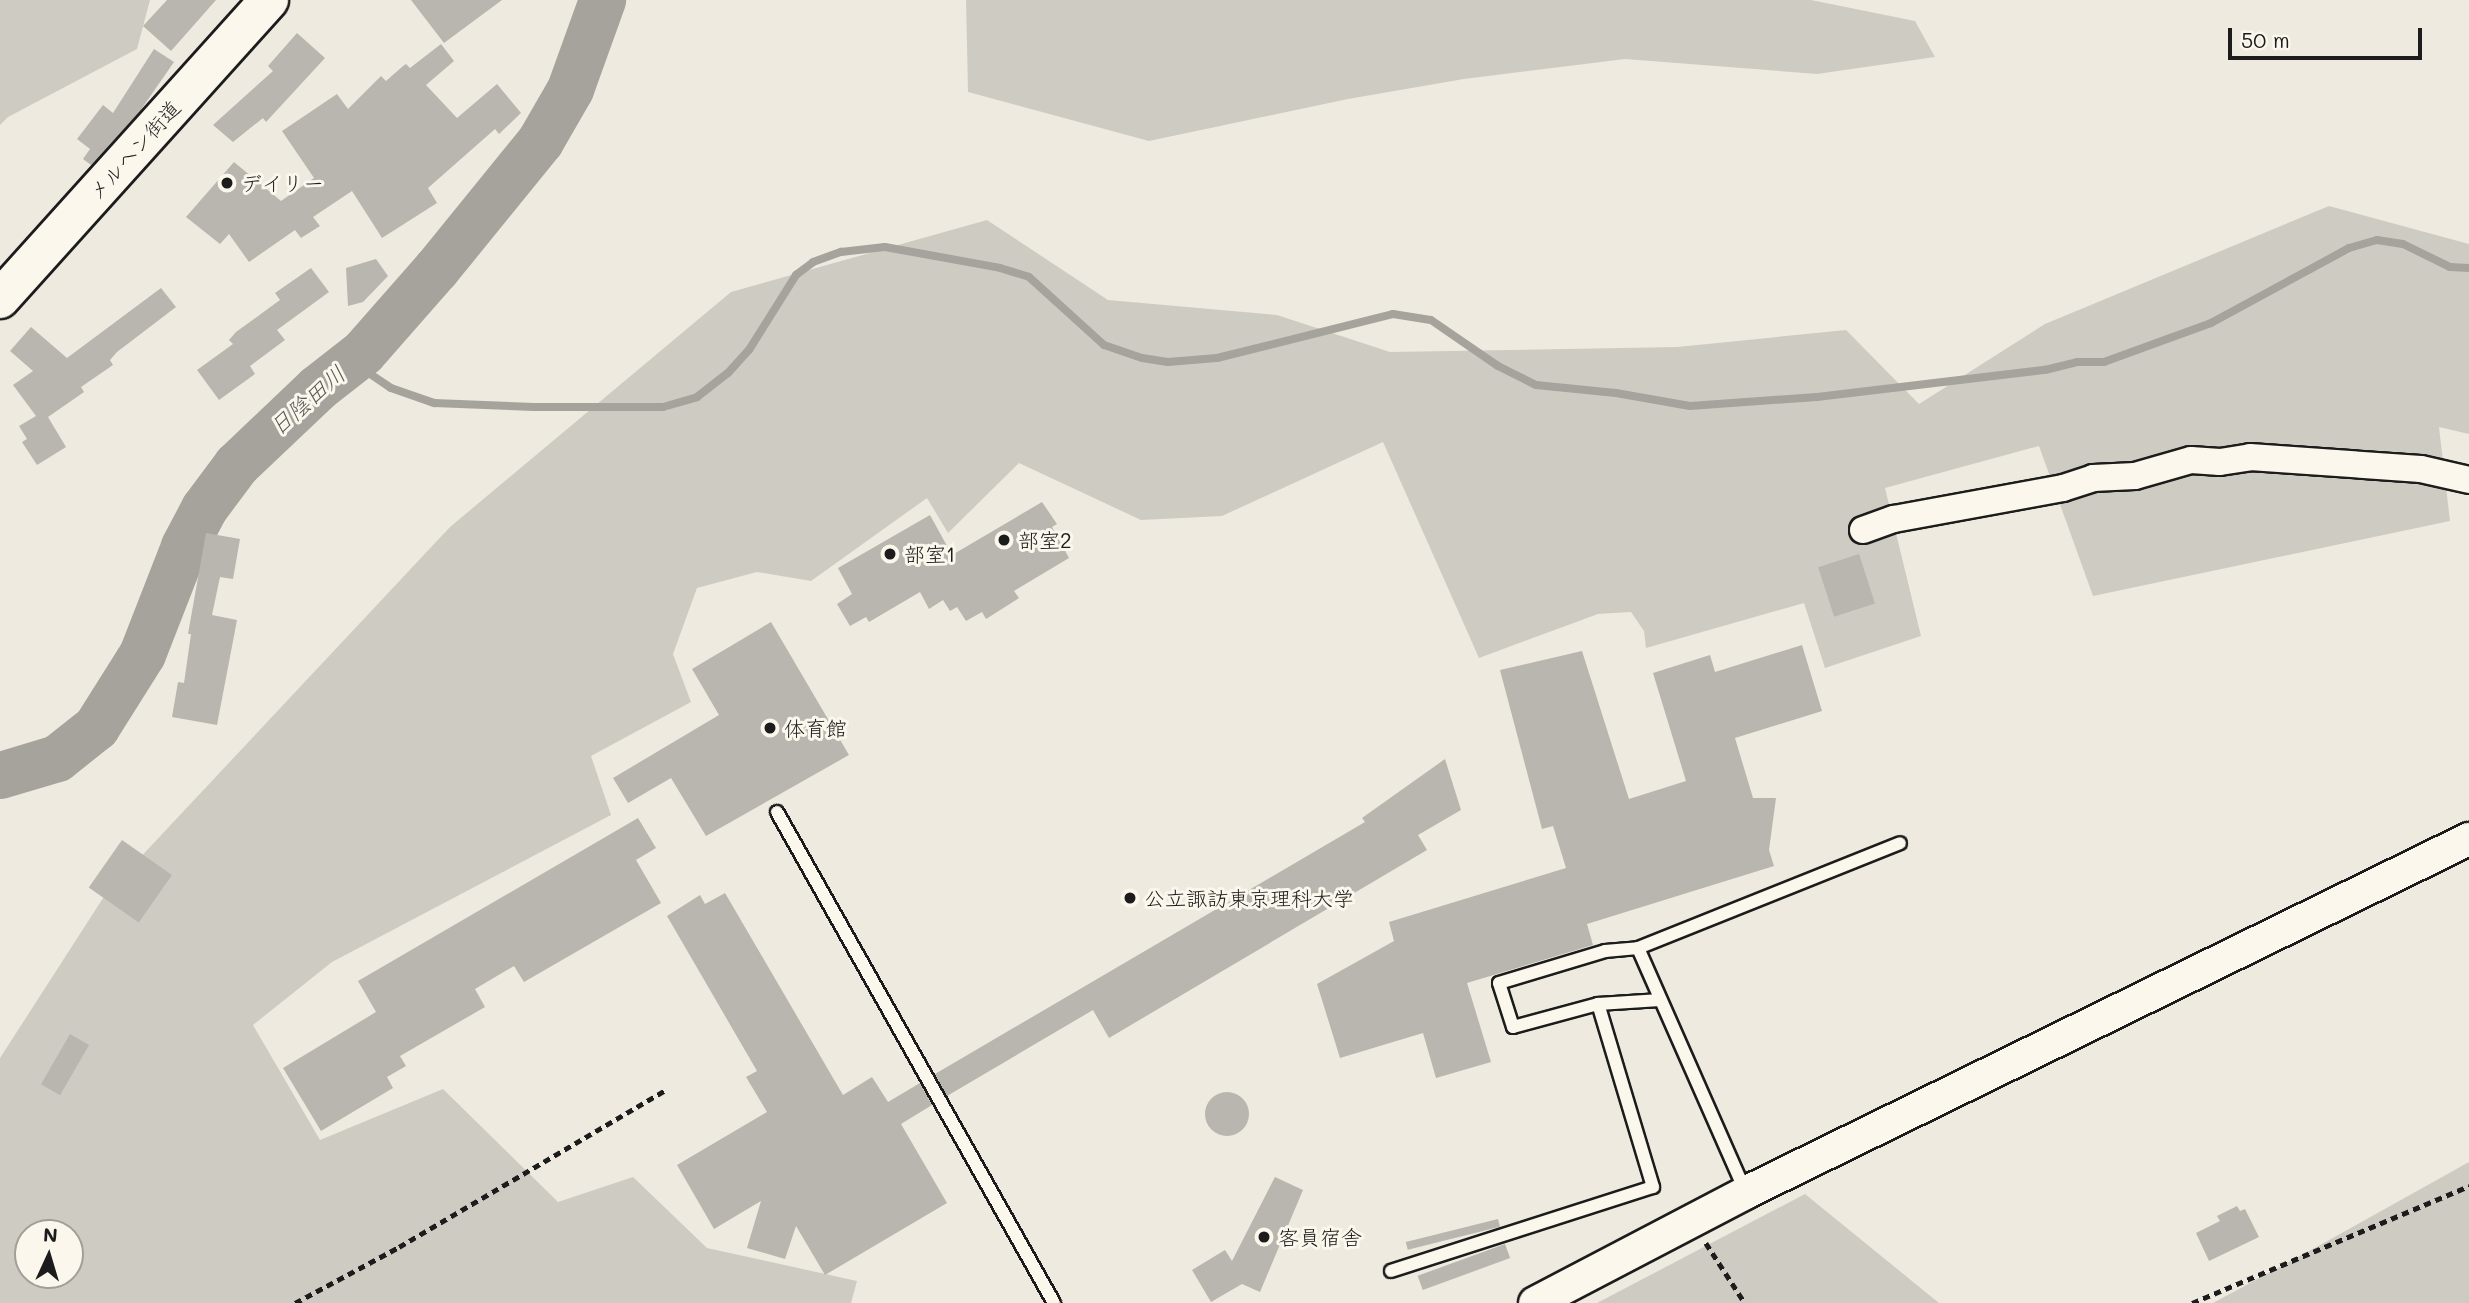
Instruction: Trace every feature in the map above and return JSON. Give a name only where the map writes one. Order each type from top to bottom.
[{"type":"highway","name":"メルヘン街道","points":[[0,299],[269,0]]},
{"type":"street","points":[[1863,530],[1894,519],[2063,488],[2093,478],[2135,476],[2191,460],[2220,462],[2250,457],[2408,468],[2469,480]]},
{"type":"street","points":[[1535,1303],[1745,1193],[2242,947],[2469,839]]},
{"type":"lane","points":[[777,812],[1054,1303]]},
{"type":"lane","points":[[1660,1000],[1598,1004],[1513,1027],[1499,983],[1605,951],[1638,948],[1900,843]]},
{"type":"lane","points":[[1638,948],[1745,1193]]},
{"type":"lane","points":[[1391,1271],[1653,1187],[1598,1004]]},
{"type":"path","points":[[295,1303],[399,1247],[664,1091]]},
{"type":"path","points":[[2192,1303],[2469,1186]]},
{"type":"path","points":[[1692,1222],[1745,1303]]},
{"type":"shaded area","points":[[0,0],[150,0],[137,49],[8,117],[0,125]]},
{"type":"shaded area","points":[[966,0],[1811,0],[1915,21],[1935,57],[1817,74],[1625,59],[1464,79],[1348,99],[1149,141],[968,92]]},
{"type":"shaded area","points":[[2329,206],[2469,244],[2469,434],[2439,427],[2450,521],[2093,596],[2039,446],[1885,488],[1921,636],[1825,668],[1804,603],[1646,648],[1644,631],[1631,612],[1598,614],[1479,658],[1383,442],[1222,516],[1141,520],[1019,463],[948,533],[927,498],[811,581],[757,572],[697,588],[673,654],[691,702],[591,756],[611,815],[332,962],[253,1025],[320,1140],[443,1089],[558,1202],[633,1177],[707,1248],[857,1281],[851,1303],[0,1303],[0,1058],[105,895],[450,527],[731,292],[987,220],[1108,300],[1277,315],[1390,352],[1677,347],[1846,330],[1919,404],[2045,324]]},
{"type":"shaded area","points":[[2469,1162],[2469,1303],[2213,1303],[2322,1244]]},
{"type":"shaded area","points":[[1805,1194],[1939,1303],[1597,1303]]},
{"type":"building","points":[[167,0],[216,0],[171,51],[143,26]]},
{"type":"building","points":[[411,0],[502,0],[444,43]]},
{"type":"building","points":[[297,33],[325,58],[266,122],[263,118],[233,142],[213,125],[273,71],[268,66]]},
{"type":"building","points":[[441,44],[454,61],[426,85],[457,118],[497,84],[521,113],[499,134],[495,129],[428,188],[437,203],[382,238],[352,191],[313,217],[320,226],[301,238],[295,230],[249,262],[229,234],[220,244],[186,217],[234,162],[281,201],[314,178],[282,131],[337,94],[348,109],[381,76],[386,81],[403,66],[406,64],[410,68]]},
{"type":"building","points":[[154,49],[174,62],[140,111],[91,165],[83,159],[90,149],[77,139],[103,105],[113,113]]},
{"type":"building","points":[[376,259],[388,276],[363,302],[348,306],[346,268]]},
{"type":"building","points":[[311,268],[329,292],[277,330],[285,340],[250,366],[255,374],[219,400],[197,370],[233,344],[229,340],[236,332],[280,300],[275,293]]},
{"type":"building","points":[[161,288],[176,307],[117,352],[110,360],[113,365],[81,387],[84,392],[48,417],[66,447],[37,465],[22,442],[27,439],[19,426],[36,416],[13,385],[33,371],[10,351],[31,327],[67,358]]},
{"type":"building","points":[[1042,502],[1057,524],[1052,527],[1069,558],[1014,591],[1019,598],[986,619],[982,612],[966,621],[957,607],[950,611],[943,600],[929,609],[920,592],[869,622],[866,617],[850,626],[837,604],[852,594],[838,568],[930,515],[952,555]]},
{"type":"building","points":[[206,533],[240,539],[233,579],[220,577],[212,615],[237,620],[217,725],[172,717],[178,682],[184,683],[191,634],[188,634]]},
{"type":"building","points":[[1859,554],[1875,603],[1834,617],[1818,567]]},
{"type":"building","name":"体育館","points":[[771,622],[849,755],[706,836],[671,778],[628,803],[613,778],[719,715],[692,669]]},
{"type":"building","points":[[1802,645],[1822,711],[1735,738],[1753,798],[1776,798],[1769,850],[1774,866],[1587,924],[1593,945],[1467,983],[1491,1062],[1436,1078],[1423,1033],[1340,1058],[1317,984],[1394,941],[1389,922],[1566,868],[1553,826],[1542,829],[1500,670],[1582,651],[1629,799],[1686,781],[1653,673],[1710,655],[1715,672]]},
{"type":"building","points":[[1445,759],[1461,810],[1418,835],[1427,850],[1109,1038],[1093,1010],[947,1096],[935,1074],[1365,822],[1362,818]]},
{"type":"building","points":[[638,818],[656,848],[636,860],[661,903],[524,982],[514,966],[475,989],[485,1007],[400,1056],[406,1066],[387,1077],[393,1088],[321,1131],[283,1068],[376,1012],[358,981]]},
{"type":"building","points":[[122,840],[172,875],[139,922],[89,888]]},
{"type":"building","points":[[725,893],[843,1095],[872,1077],[888,1102],[920,1083],[932,1105],[901,1124],[947,1203],[825,1275],[796,1226],[785,1259],[747,1248],[761,1201],[714,1229],[677,1165],[767,1112],[746,1077],[757,1071],[667,916],[700,895],[705,904]]},
{"type":"building","points":[[70,1034],[89,1045],[60,1095],[41,1084]]},
{"type":"building","points":[[1227,1092],[1242,1099],[1249,1114],[1242,1129],[1227,1136],[1212,1129],[1205,1114],[1212,1099]]},
{"type":"building","name":"客員宿舎","points":[[1275,1177],[1303,1190],[1260,1292],[1242,1284],[1211,1302],[1192,1270],[1225,1250],[1232,1261]]},
{"type":"building","points":[[2237,1206],[2240,1211],[2245,1209],[2259,1237],[2209,1261],[2196,1233],[2220,1221],[2217,1216]]},
{"type":"building","points":[[1498,1219],[1500,1227],[1408,1250],[1406,1242]]},
{"type":"building","points":[[1505,1244],[1510,1258],[1423,1290],[1418,1276]]},
{"type":"waterway","name":"日陰田川","points":[[0,775],[57,758],[96,727],[142,654],[184,546],[204,508],[236,465],[317,388],[363,352],[436,269],[540,141],[570,89],[602,0]]},
{"type":"waterway","points":[[351,361],[391,388],[434,403],[534,407],[663,407],[697,397],[728,373],[749,350],[796,275],[813,262],[841,252],[885,247],[1000,268],[1029,277],[1104,345],[1142,358],[1168,362],[1217,358],[1393,314],[1431,320],[1498,366],[1536,385],[1616,393],[1690,406],[1817,397],[2045,370],[2077,362],[2104,362],[2211,323],[2349,248],[2377,240],[2403,244],[2450,267],[2469,268]]},
{"type":"place","name":"デイリー","points":[[227,183]]},
{"type":"place","name":"部室2","points":[[1004,540]]},
{"type":"place","name":"部室1","points":[[890,554]]},
{"type":"place","name":"体育館","points":[[770,728]]},
{"type":"place","name":"公立諏訪東京理科大学","points":[[1130,898]]},
{"type":"place","name":"客員宿舎","points":[[1264,1237]]}]
